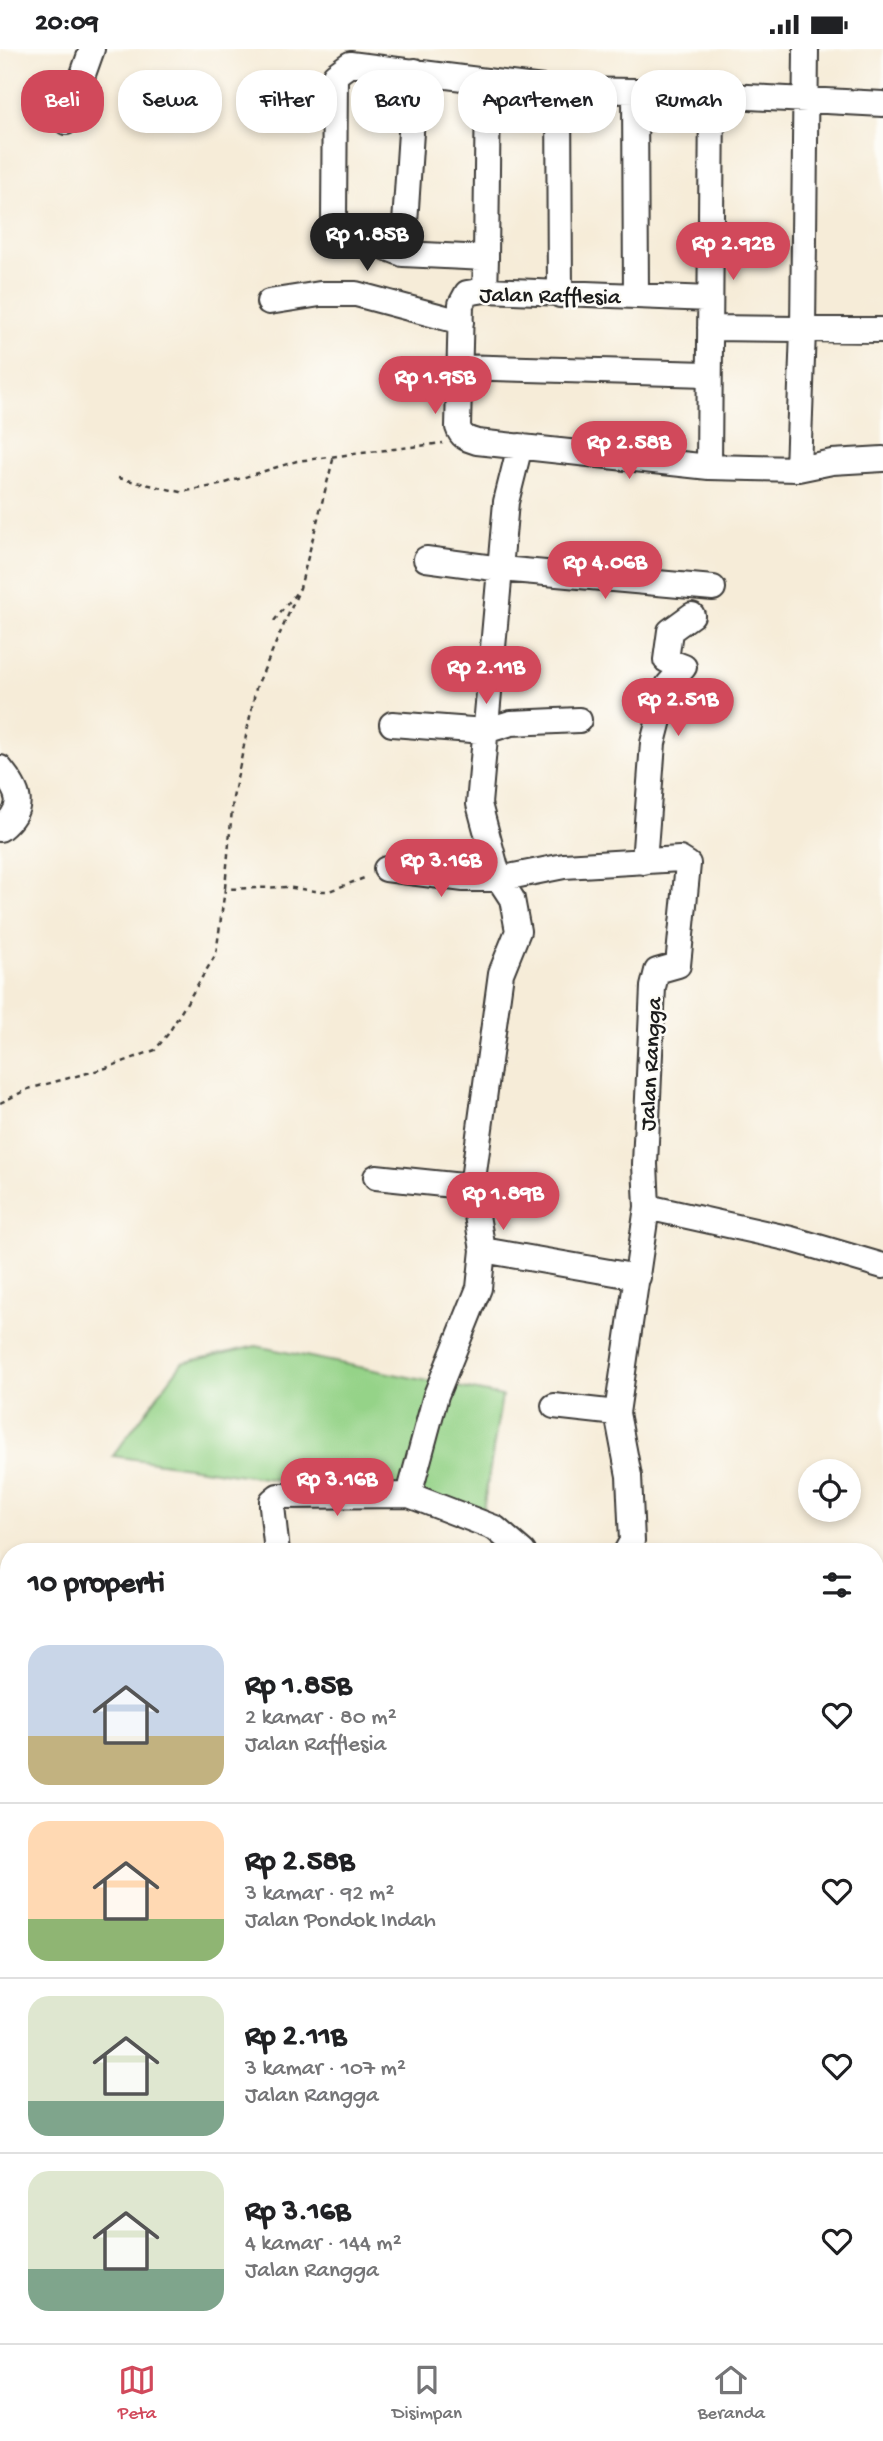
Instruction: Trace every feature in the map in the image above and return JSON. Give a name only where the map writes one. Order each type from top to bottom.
[{"type":"street","points":[[85,70],[92,49]]},
{"type":"street","points":[[798,470],[803,330],[806,49]]},
{"type":"street","points":[[406,70],[350,64],[335,75],[334,220],[348,233],[403,254],[486,258]]},
{"type":"street","points":[[746,97],[883,104]]},
{"type":"street","points":[[403,254],[411,133]]},
{"type":"street","points":[[485,290],[487,133]]},
{"type":"street","points":[[559,133],[561,295]]},
{"type":"street","points":[[635,133],[636,296]]},
{"type":"street","points":[[709,467],[712,133]]},
{"type":"street","name":"Jalan Rafflesia","points":[[467,439],[458,427],[459,367],[463,298],[473,291],[710,299]]},
{"type":"street","points":[[269,302],[320,295],[356,294],[461,322]]},
{"type":"street","points":[[710,328],[883,330]]},
{"type":"street","points":[[459,367],[708,374]]},
{"type":"street","points":[[467,439],[709,467],[798,470],[832,462],[883,459]]},
{"type":"street","points":[[410,1495],[436,1395],[479,1288],[483,1250],[472,1187],[501,973],[518,932],[512,899],[499,879],[479,804],[506,502],[520,446]]},
{"type":"street","points":[[426,559],[501,569],[713,588]]},
{"type":"street","points":[[644,862],[653,743],[668,685],[684,667],[666,660],[670,631],[692,615]]},
{"type":"street","points":[[392,724],[485,731],[510,723],[579,720]]},
{"type":"street","points":[[0,768],[12,783],[18,801],[15,817],[0,829]]},
{"type":"street","name":"Jalan Rangga","points":[[386,869],[464,879],[499,879],[564,866],[680,859],[688,864],[678,965],[657,971],[653,987],[645,1164],[648,1207]]},
{"type":"street","points":[[376,1177],[472,1187]]},
{"type":"street","points":[[631,1543],[629,1476],[617,1413],[648,1207],[791,1239],[883,1266]]},
{"type":"street","points":[[483,1250],[638,1277]]},
{"type":"street","points":[[554,1406],[617,1413]]},
{"type":"street","points":[[276,1543],[272,1501],[278,1496],[410,1495],[495,1528],[512,1543]]},
{"type":"path","points":[[118,478],[181,492],[219,485],[297,461],[467,439]]},
{"type":"path","points":[[0,1103],[28,1089],[155,1050],[168,1034],[216,954],[233,798],[256,688],[300,588],[334,456]]},
{"type":"path","points":[[274,621],[300,588]]},
{"type":"path","points":[[225,889],[286,887],[328,891],[386,869]]},
{"type":"green space","points":[[256,1346],[502,1396],[483,1510],[113,1456],[182,1363]]}]
